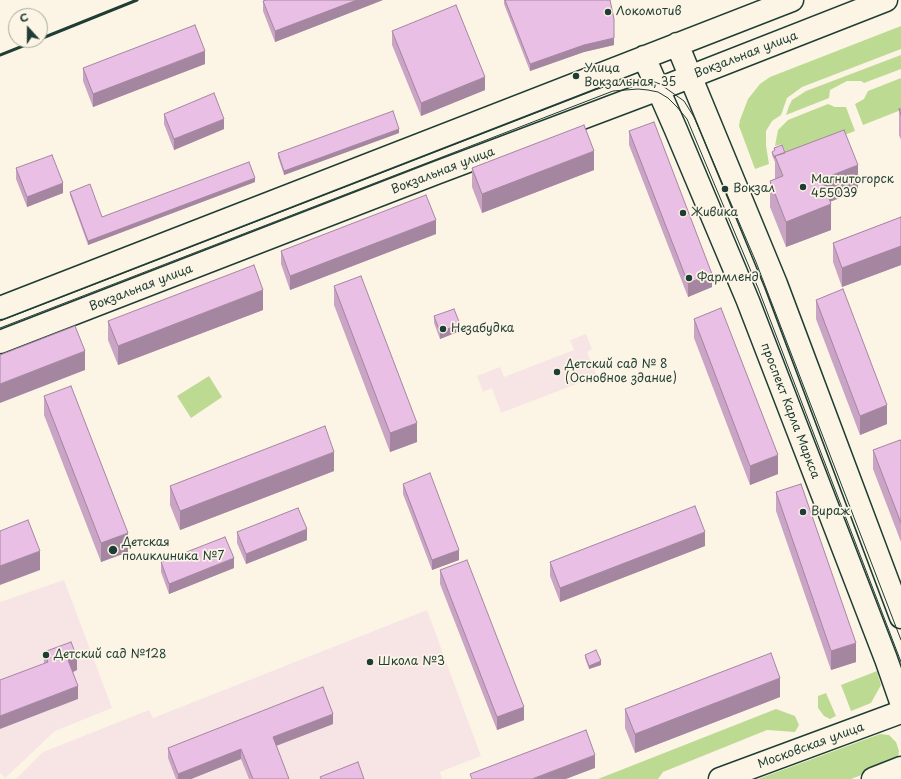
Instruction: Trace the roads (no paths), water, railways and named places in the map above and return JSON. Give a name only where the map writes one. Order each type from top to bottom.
[{"type":"main road","points":[[0,308],[792,0]]},
{"type":"main road","name":"Вокзальная улица","points":[[0,342],[657,90],[886,0]]},
{"type":"main road","points":[[677,44],[776,284],[901,617]]},
{"type":"main road","name":"проспект Карла Маркса","points":[[644,57],[748,301],[886,659],[901,702]]},
{"type":"main road","name":"проспект Карла Маркса","points":[[625,102],[644,102],[661,111],[672,123]]},
{"type":"main road","name":"Московская улица","points":[[720,779],[901,712]]},
{"type":"main road","points":[[873,779],[901,768]]},
{"type":"tram line","points":[[0,321],[595,90],[618,82],[633,79],[649,80],[660,84],[684,101],[694,117],[756,262],[901,640]]},
{"type":"tram line","points":[[0,328],[613,91],[638,89],[658,92],[668,98],[687,119],[758,288],[901,662]]},
{"type":"railway","points":[[48,36],[137,0]]},
{"type":"railway","points":[[0,55],[18,48]]},
{"type":"place","name":"Локомотив","points":[[608,12]]},
{"type":"place","name":"Улица Вокзальная, 35","points":[[576,76]]},
{"type":"place","name":"Магнитогорск 455039","points":[[803,187]]},
{"type":"place","name":"Вокзал","points":[[725,189]]},
{"type":"place","name":"Живика","points":[[683,213]]},
{"type":"place","name":"Фармленд","points":[[689,278]]},
{"type":"place","name":"Незабудка","points":[[443,329]]},
{"type":"place","name":"Детский сад № 8 (Основное здание)","points":[[557,372]]},
{"type":"place","name":"Вираж","points":[[803,512]]},
{"type":"place","name":"Детская поликлиника №7","points":[[113,550]]},
{"type":"place","name":"Детский сад №128","points":[[46,655]]},
{"type":"place","name":"Школа №3","points":[[370,662]]}]
